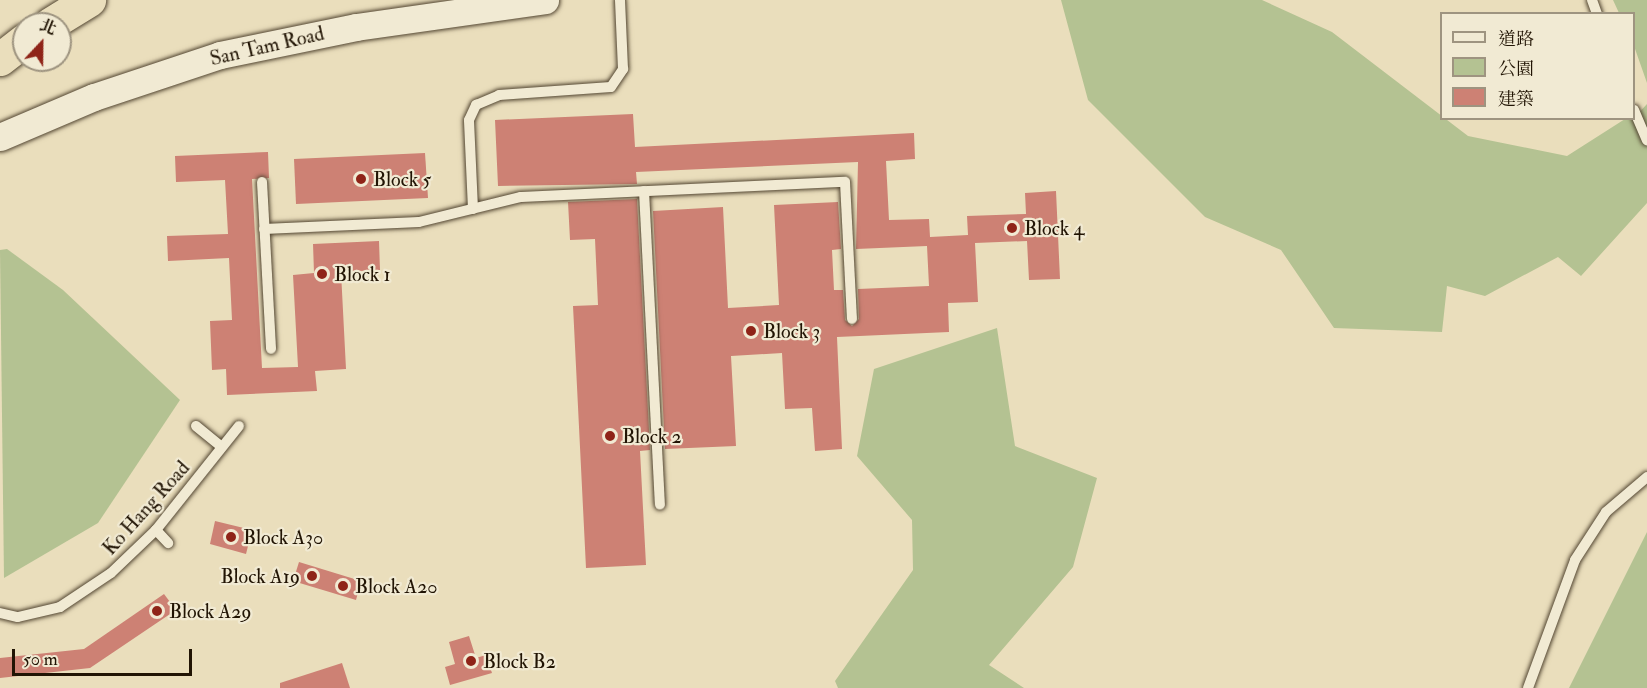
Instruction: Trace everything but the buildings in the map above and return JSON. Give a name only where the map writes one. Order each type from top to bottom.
[{"type":"highway","points":[[70,12],[89,0]]},
{"type":"street","name":"San Tam Road","points":[[0,137],[94,97],[220,56],[356,27],[545,0]]},
{"type":"lane","points":[[473,209],[469,120],[476,105],[499,95],[611,87],[623,69],[620,0]]},
{"type":"lane","points":[[1635,112],[1647,140]]},
{"type":"lane","points":[[262,182],[271,349]]},
{"type":"lane","points":[[264,229],[419,222],[521,197],[845,182],[852,319]]},
{"type":"lane","points":[[644,191],[660,505]]},
{"type":"lane","points":[[196,426],[222,447]]},
{"type":"lane","name":"Ko Hang Road","points":[[0,614],[18,617],[60,607],[111,573],[156,530],[239,426]]},
{"type":"lane","points":[[1528,688],[1575,560],[1606,512],[1647,477]]},
{"type":"lane","points":[[156,530],[168,543]]},
{"type":"green space","points":[[1061,0],[1262,0],[1332,32],[1440,115],[1440,120],[1447,120],[1468,136],[1567,156],[1623,120],[1635,120],[1635,117],[1647,104],[1647,203],[1581,276],[1558,257],[1485,296],[1447,286],[1442,332],[1334,328],[1281,250],[1205,217],[1088,100]]},
{"type":"green space","points":[[1613,0],[1647,0],[1647,83],[1635,49],[1635,12],[1619,12]]},
{"type":"green space","points":[[7,249],[63,290],[180,400],[98,523],[4,578],[0,250]]},
{"type":"green space","points":[[997,328],[1015,446],[1097,478],[1073,567],[989,665],[1024,688],[838,688],[835,681],[913,570],[912,520],[857,456],[874,369]]},
{"type":"green space","points":[[1647,532],[1647,688],[1569,688]]},
{"type":"place","name":"Block 5","points":[[361,179]]},
{"type":"place","name":"Block 4","points":[[1012,228]]},
{"type":"place","name":"Block 1","points":[[322,274]]},
{"type":"place","name":"Block 3","points":[[751,331]]},
{"type":"place","name":"Block 2","points":[[610,436]]},
{"type":"place","name":"Block A30","points":[[231,537]]},
{"type":"place","name":"Block A19","points":[[312,576]]},
{"type":"place","name":"Block A20","points":[[343,586]]},
{"type":"place","name":"Block A29","points":[[157,611]]},
{"type":"place","name":"Block B2","points":[[471,661]]}]
